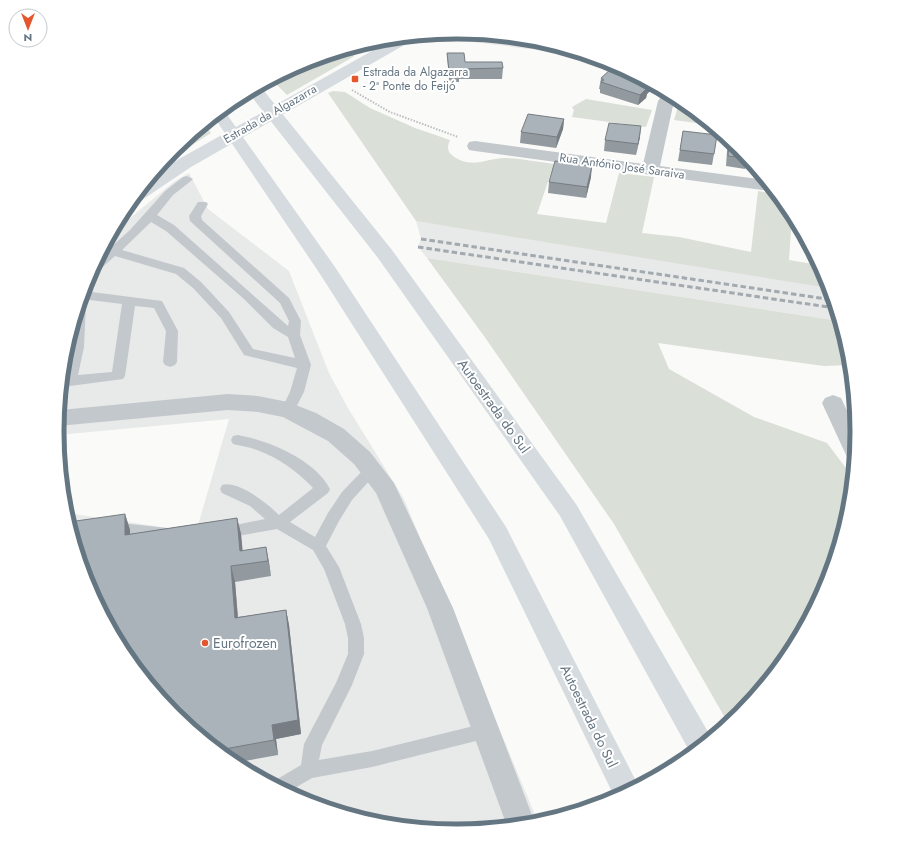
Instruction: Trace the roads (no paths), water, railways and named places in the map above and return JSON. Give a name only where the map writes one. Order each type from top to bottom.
[{"type":"main road","name":"Estrada da Algazarra","points":[[149,190],[186,171],[319,86],[395,44]]},
{"type":"main road","name":"Autoestrada do Sul","points":[[258,94],[385,254],[568,510],[698,741]]},
{"type":"main road","name":"Autoestrada do Sul","points":[[222,117],[328,271],[498,534],[624,787]]},
{"type":"street","points":[[650,170],[667,100]]},
{"type":"street","name":"Rua António José Saraiva","points":[[475,146],[762,185]]},
{"type":"street","points":[[65,417],[228,402],[258,404],[288,410],[308,419],[336,435],[362,458],[386,489],[440,608],[519,819]]},
{"type":"street","points":[[834,403],[850,439]]},
{"type":"lane","points":[[105,258],[150,216],[186,171]]},
{"type":"lane","points":[[202,204],[194,216],[196,221],[285,301],[295,321],[294,335],[304,365],[297,392],[288,410]]},
{"type":"lane","points":[[150,216],[170,228],[248,296],[278,325],[294,335]]},
{"type":"lane","points":[[113,251],[180,271],[197,285],[225,315],[249,352],[304,365]]},
{"type":"lane","points":[[88,296],[158,304],[172,331],[170,362]]},
{"type":"lane","points":[[78,329],[77,347],[70,381],[118,376],[129,301]]},
{"type":"lane","points":[[209,535],[279,523],[323,489],[310,474],[294,462],[273,450],[254,443],[238,440]]},
{"type":"lane","points":[[318,546],[333,517],[372,470]]},
{"type":"lane","points":[[227,489],[254,502],[279,523],[318,546],[331,567],[353,624],[356,638],[356,654],[344,685],[313,744],[310,770]]},
{"type":"lane","points":[[100,528],[122,528],[179,536]]},
{"type":"lane","points":[[285,785],[310,770],[372,759],[486,731]]},
{"type":"railway","points":[[421,239],[827,299]]},
{"type":"railway","points":[[418,247],[830,307]]},
{"type":"place","name":"Estrada da Algazarra - 2ª Ponte do Feijó","points":[[355,79]]},
{"type":"place","name":"Eurofrozen","points":[[205,643]]}]
